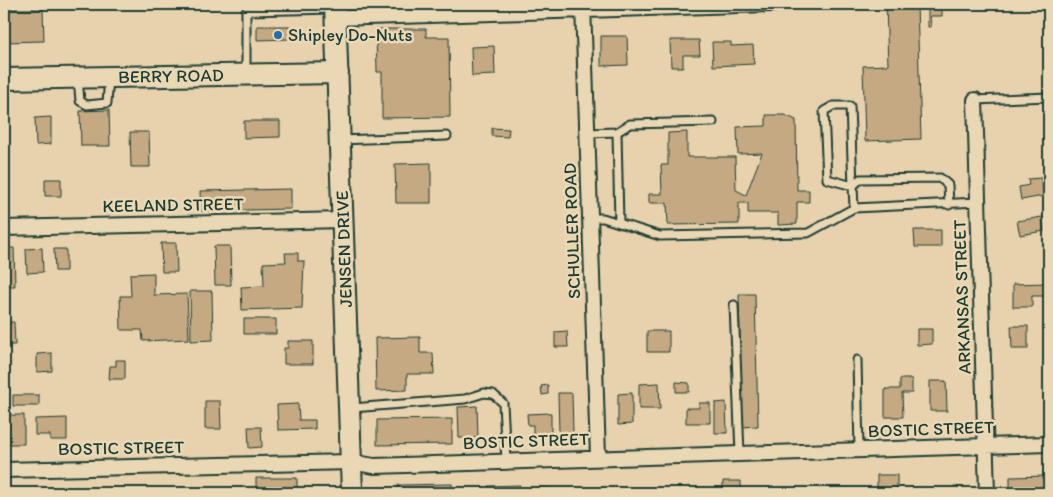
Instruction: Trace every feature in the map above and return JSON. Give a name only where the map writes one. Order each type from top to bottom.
[{"type":"main road","name":"JENSEN DRIVE","points":[[336,10],[352,493]]},
{"type":"main road","name":"BERRY ROAD","points":[[4,79],[338,73]]},
{"type":"street","points":[[336,10],[773,4]]},
{"type":"street","name":"SCHULLER ROAD","points":[[583,6],[598,457]]},
{"type":"street","name":"ARKANSAS STREET","points":[[975,100],[987,493]]},
{"type":"street","name":"KEELAND STREET","points":[[4,228],[343,220]]},
{"type":"street","name":"BOSTIC STREET","points":[[4,470],[351,462],[374,466],[598,457],[1049,444]]},
{"type":"lane","points":[[246,75],[246,11],[336,10]]},
{"type":"lane","points":[[78,78],[78,95],[80,101],[87,105],[107,103],[109,77]]},
{"type":"lane","points":[[975,100],[1049,97]]},
{"type":"lane","points":[[853,186],[827,180],[824,111],[832,106],[850,106],[854,208]]},
{"type":"lane","points":[[587,133],[617,132],[630,124],[713,122]]},
{"type":"lane","points":[[617,132],[619,223]]},
{"type":"lane","points":[[340,140],[447,136]]},
{"type":"lane","points":[[853,186],[860,179],[940,178],[948,185],[948,205]]},
{"type":"lane","points":[[590,218],[603,218],[660,236],[808,233],[854,208],[948,205],[978,202]]},
{"type":"lane","points":[[734,304],[740,454]]},
{"type":"lane","points":[[857,360],[859,450]]},
{"type":"lane","points":[[349,408],[465,398],[484,393],[492,394],[503,403],[506,461]]},
{"type":"building","points":[[886,4],[917,4],[921,139],[865,141],[863,66],[888,65]]},
{"type":"building","points":[[928,4],[951,4],[951,8],[942,8],[942,16],[930,16],[931,27],[928,27]]},
{"type":"building","points":[[4,9],[43,9],[44,41],[4,42]]},
{"type":"building","points":[[257,26],[290,26],[290,39],[257,40]]},
{"type":"building","points":[[376,29],[426,29],[426,37],[449,37],[450,117],[382,118],[382,72],[377,72]]},
{"type":"building","points":[[601,36],[627,36],[628,65],[601,66]]},
{"type":"building","points":[[670,40],[699,40],[700,55],[683,55],[683,67],[671,67]]},
{"type":"building","points":[[712,42],[731,42],[731,46],[753,45],[754,64],[713,66]]},
{"type":"building","points":[[494,46],[495,75],[472,76],[471,47]]},
{"type":"building","points":[[109,110],[110,146],[81,146],[80,111]]},
{"type":"building","points":[[766,115],[785,115],[796,120],[797,190],[809,190],[809,202],[797,202],[797,224],[778,225],[778,213],[748,213],[748,203],[739,203],[739,224],[668,225],[667,203],[649,203],[649,194],[662,194],[661,165],[668,165],[668,133],[687,132],[687,157],[735,157],[736,190],[746,195],[762,153],[738,154],[737,127],[766,126]]},
{"type":"building","points":[[51,117],[51,144],[36,145],[35,118]]},
{"type":"building","points":[[244,121],[280,121],[280,137],[244,138]]},
{"type":"building","points":[[492,128],[509,129],[508,137],[492,136]]},
{"type":"building","points":[[130,132],[149,132],[150,167],[131,167]]},
{"type":"building","points":[[431,163],[431,203],[396,203],[395,164]]},
{"type":"building","points":[[1041,178],[1044,196],[1021,200],[1019,187],[1029,185],[1028,179]]},
{"type":"building","points":[[45,179],[61,179],[61,196],[45,196]]},
{"type":"building","points":[[291,189],[291,209],[201,211],[200,191]]},
{"type":"building","points":[[1042,217],[1044,231],[1020,235],[1017,221]]},
{"type":"building","points":[[914,230],[941,230],[941,247],[915,247]]},
{"type":"building","points":[[161,243],[176,243],[177,272],[162,272]]},
{"type":"building","points":[[214,246],[230,246],[231,285],[215,285]]},
{"type":"building","points":[[4,248],[14,248],[15,286],[4,286]]},
{"type":"building","points":[[42,248],[43,272],[27,273],[26,249]]},
{"type":"building","points":[[54,249],[66,249],[66,271],[55,271]]},
{"type":"building","points":[[285,253],[298,253],[298,261],[304,261],[302,308],[242,310],[241,287],[264,286],[263,263],[286,262]]},
{"type":"building","points":[[154,273],[154,295],[187,294],[189,339],[143,341],[142,330],[121,330],[120,296],[131,296],[130,274]]},
{"type":"building","points":[[1048,283],[1048,296],[1032,296],[1032,307],[1013,307],[1013,284]]},
{"type":"building","points":[[190,291],[212,291],[213,340],[191,341]]},
{"type":"building","points":[[739,294],[755,294],[758,426],[742,427]]},
{"type":"building","points":[[244,319],[276,319],[276,334],[244,334]]},
{"type":"building","points":[[4,322],[14,322],[15,345],[4,345]]},
{"type":"building","points":[[1011,326],[1028,326],[1028,349],[1012,349]]},
{"type":"building","points":[[917,329],[932,329],[932,344],[917,345]]},
{"type":"building","points":[[567,331],[568,347],[555,347],[555,332]]},
{"type":"building","points":[[647,331],[669,331],[669,352],[647,352]]},
{"type":"building","points":[[420,337],[420,353],[433,353],[434,374],[407,374],[407,390],[376,391],[375,338]]},
{"type":"building","points":[[288,341],[313,341],[313,364],[284,364],[284,348],[288,348]]},
{"type":"building","points":[[52,353],[52,371],[37,372],[37,354]]},
{"type":"building","points":[[116,360],[125,360],[125,379],[109,379],[110,366],[116,366]]},
{"type":"building","points":[[900,379],[912,379],[912,393],[902,393],[903,417],[885,417],[885,389],[900,389]]},
{"type":"building","points":[[930,381],[946,381],[947,411],[930,411]]},
{"type":"building","points":[[676,382],[689,383],[689,392],[676,392]]},
{"type":"building","points":[[659,383],[660,409],[639,409],[639,384]]},
{"type":"building","points":[[548,385],[548,394],[542,395],[541,386]]},
{"type":"building","points":[[558,393],[572,393],[573,434],[559,434]]},
{"type":"building","points":[[632,393],[632,424],[618,425],[618,394]]},
{"type":"building","points":[[13,395],[39,395],[39,406],[13,406]]},
{"type":"building","points":[[205,401],[220,401],[221,429],[205,429]]},
{"type":"building","points":[[726,402],[727,433],[715,433],[715,403]]},
{"type":"building","points":[[699,403],[710,403],[710,423],[686,423],[686,408],[699,408]]},
{"type":"building","points":[[298,404],[299,420],[315,420],[315,429],[278,430],[277,405]]},
{"type":"building","points":[[477,406],[478,438],[459,438],[458,407]]},
{"type":"building","points":[[551,413],[551,434],[533,434],[533,425],[528,425],[527,414]]},
{"type":"building","points":[[8,415],[24,415],[24,444],[8,444]]},
{"type":"building","points":[[67,418],[67,440],[50,440],[50,435],[35,435],[35,419]]},
{"type":"building","points":[[452,419],[452,444],[377,445],[377,420]]},
{"type":"building","points":[[248,427],[261,427],[262,447],[249,448]]},
{"type":"building","points":[[877,475],[897,475],[897,493],[877,493]]},
{"type":"building","points":[[1048,476],[1048,493],[1010,493],[1010,477]]},
{"type":"building","points":[[256,478],[297,478],[297,493],[256,493]]},
{"type":"building","points":[[723,481],[741,481],[741,493],[723,493]]},
{"type":"building","points":[[452,484],[453,493],[398,493],[398,485]]},
{"type":"building","points":[[520,485],[520,493],[488,493],[488,486]]},
{"type":"building","points":[[529,488],[549,488],[549,493],[529,493]]},
{"type":"place","name":"Shipley Do-Nuts","points":[[278,35]]}]
